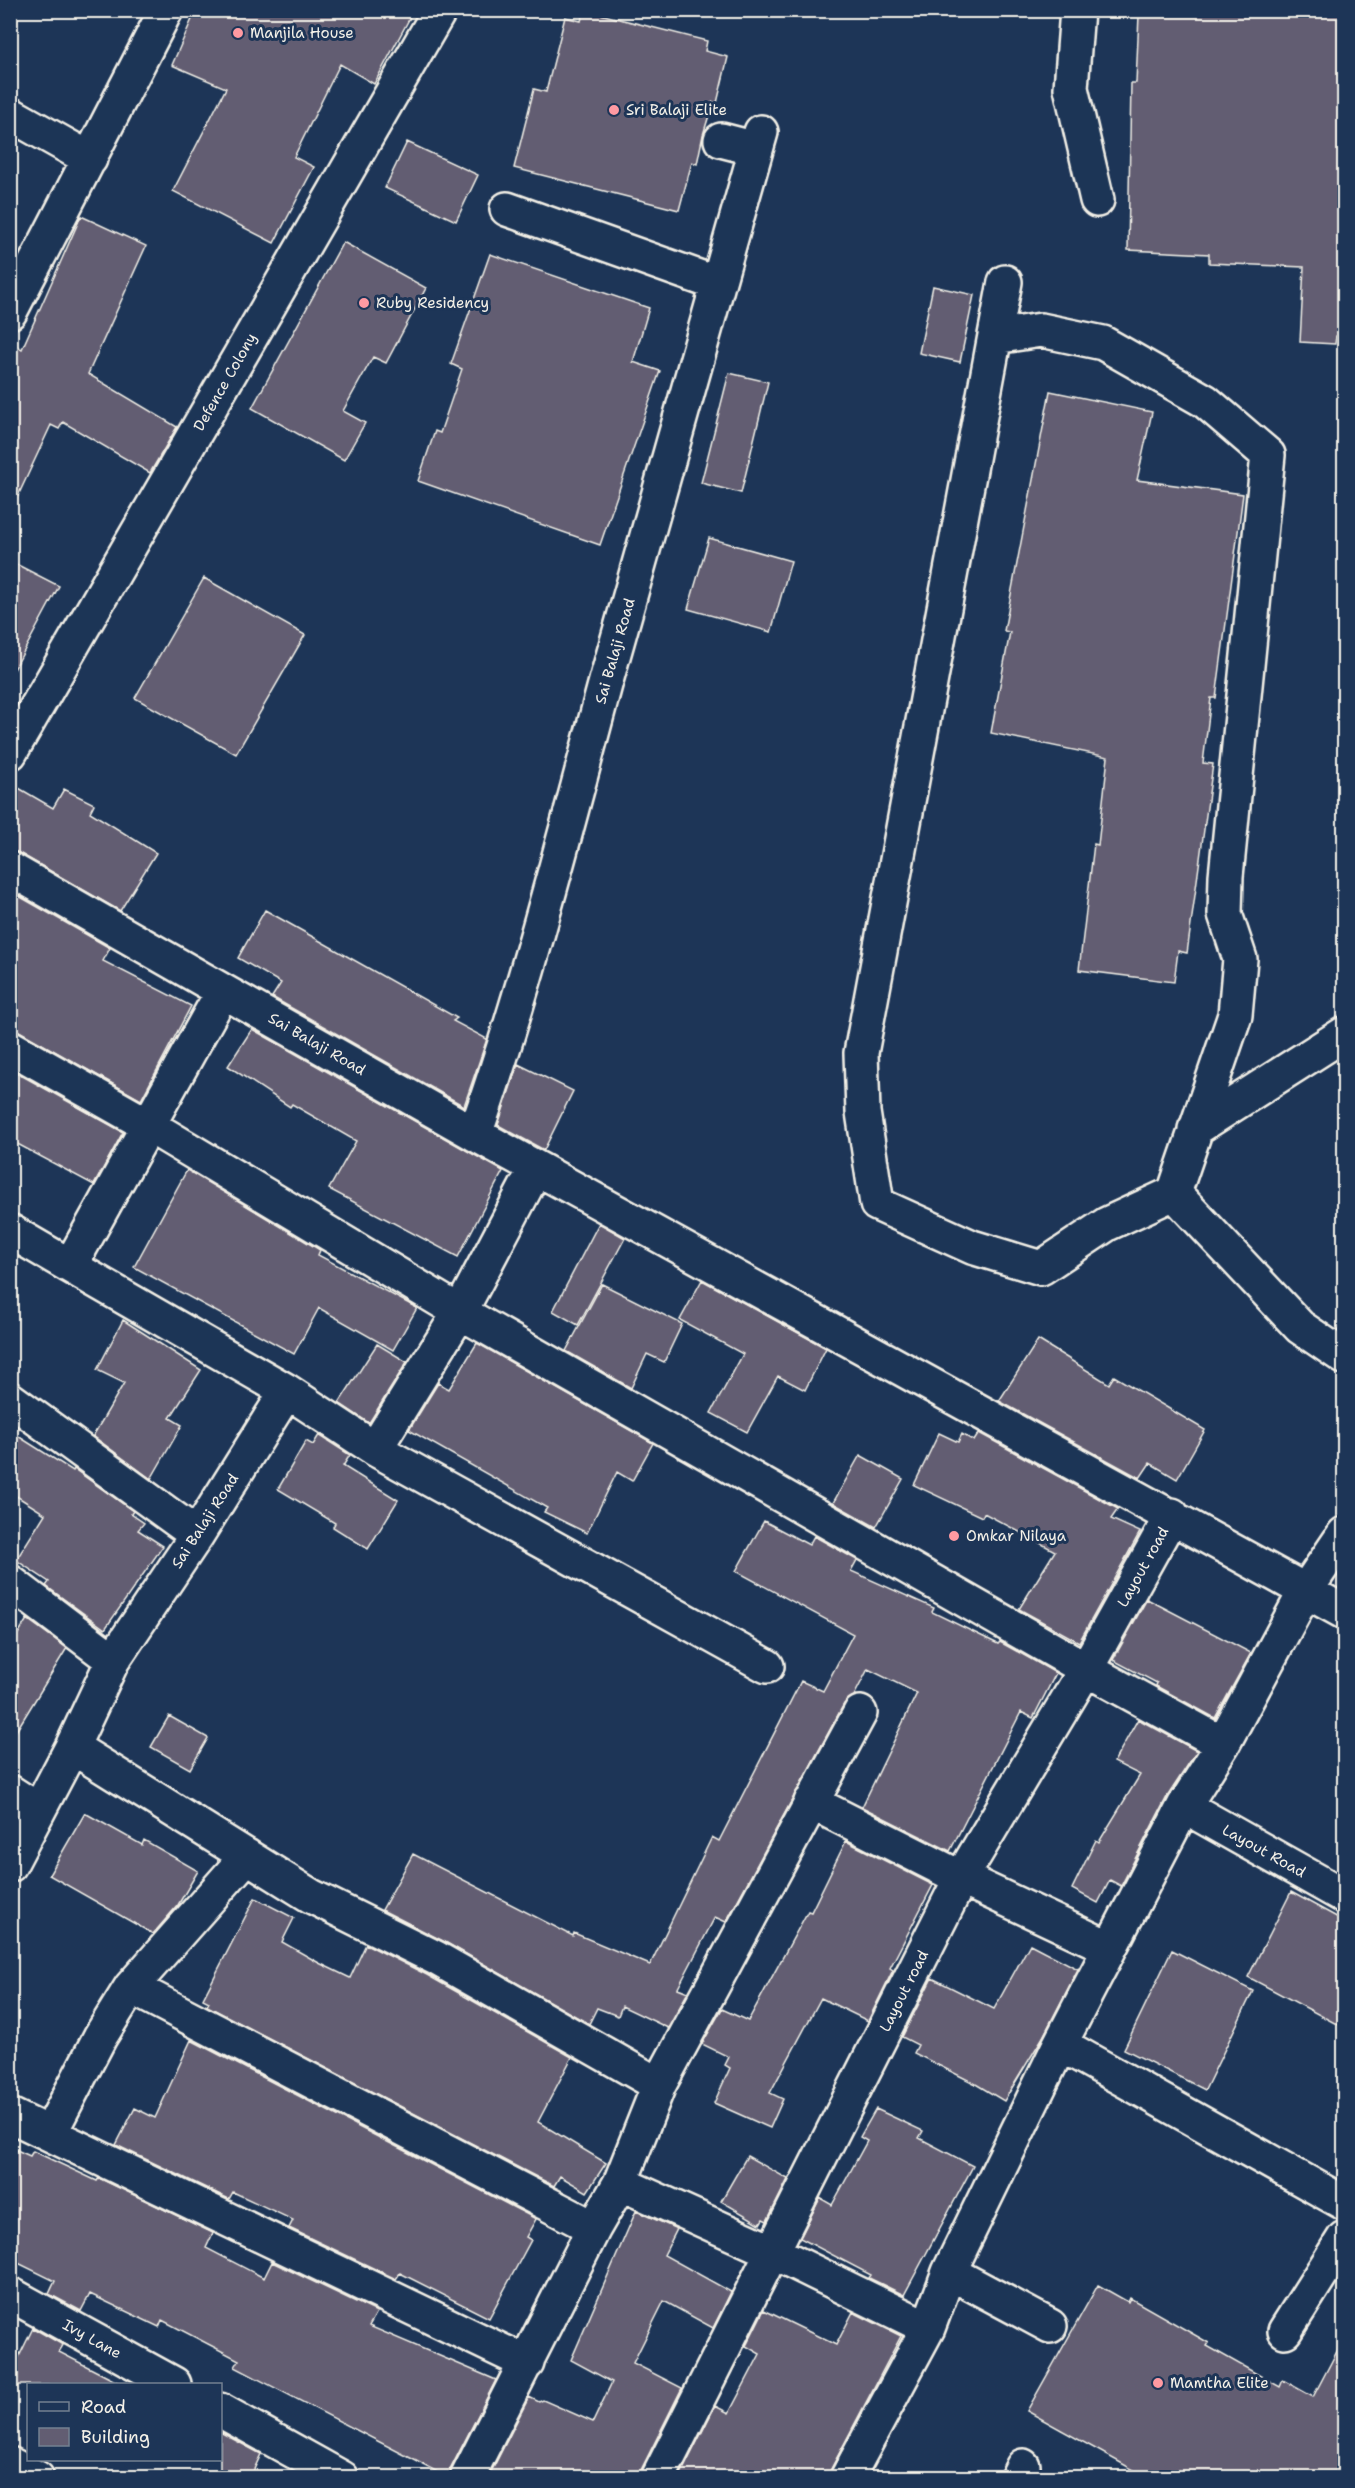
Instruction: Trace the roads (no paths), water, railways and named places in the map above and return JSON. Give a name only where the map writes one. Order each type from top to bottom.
[{"type":"street","points":[[10,312],[166,10]]},
{"type":"street","name":"Defence Colony","points":[[10,753],[317,250],[440,10]]},
{"type":"street","points":[[1077,10],[1071,88],[1097,200]]},
{"type":"street","points":[[10,114],[90,159]]},
{"type":"street","name":"Sai Balaji Road","points":[[10,870],[475,1134],[504,1053],[544,914],[759,141],[721,140]]},
{"type":"street","points":[[507,209],[718,284]]},
{"type":"street","points":[[995,337],[1041,330],[1103,344],[1205,401],[1268,455],[1226,876],[1225,914],[1240,959],[1235,1015],[1174,1193],[1107,1224],[1041,1268],[972,1247],[877,1204],[863,1112],[861,1053],[1005,282]]},
{"type":"street","points":[[70,1266],[223,991]]},
{"type":"street","points":[[1196,1130],[1344,1034]]},
{"type":"street","points":[[10,1047],[148,1125],[460,1312],[1086,1669],[1223,1744]]},
{"type":"street","points":[[475,1134],[1172,1515],[1344,1612]]},
{"type":"street","points":[[375,1449],[460,1312],[536,1168]]},
{"type":"street","points":[[1174,1193],[1300,1327],[1344,1357]]},
{"type":"street","points":[[10,1231],[287,1390],[375,1449],[767,1666]]},
{"type":"street","name":"Sai Balaji Road","points":[[10,1865],[72,1747],[113,1660],[197,1535],[287,1390]]},
{"type":"street","points":[[10,1399],[197,1535]]},
{"type":"street","name":"Layout road","points":[[658,2478],[961,1878],[1086,1669],[1172,1515]]},
{"type":"street","points":[[847,2478],[927,2328],[949,2272],[1060,2044],[1184,1806],[1223,1744],[1306,1590],[1344,1534]]},
{"type":"street","points":[[10,1582],[113,1660]]},
{"type":"street","points":[[467,2478],[594,2228],[620,2183],[659,2085],[860,1713]]},
{"type":"street","points":[[72,1747],[311,1896],[436,1958],[659,2085]]},
{"type":"street","points":[[10,1792],[38,1810]]},
{"type":"street","points":[[811,1802],[961,1878],[1110,1948]]},
{"type":"street","name":"Layout Road","points":[[1184,1806],[1344,1896]]},
{"type":"street","points":[[50,2133],[100,2037],[131,1987],[247,1856]]},
{"type":"street","points":[[131,1987],[594,2228]]},
{"type":"street","points":[[1060,2044],[1344,2203]]},
{"type":"street","points":[[10,2115],[527,2362]]},
{"type":"street","points":[[620,2183],[773,2252],[927,2328]]},
{"type":"street","points":[[1285,2331],[1344,2238]]},
{"type":"street","points":[[949,2272],[1050,2326]]},
{"type":"street","name":"Ivy Lane","points":[[10,2294],[170,2383]]},
{"type":"street","points":[[222,2411],[342,2478]]},
{"type":"street","points":[[10,2464],[37,2478]]},
{"type":"place","name":"Manjila House","points":[[238,33]]},
{"type":"place","name":"Sri Balaji Elite","points":[[614,110]]},
{"type":"place","name":"Ruby Residency","points":[[364,303]]},
{"type":"place","name":"Omkar Nilaya","points":[[954,1536]]},
{"type":"place","name":"Mamtha Elite","points":[[1158,2383]]}]
